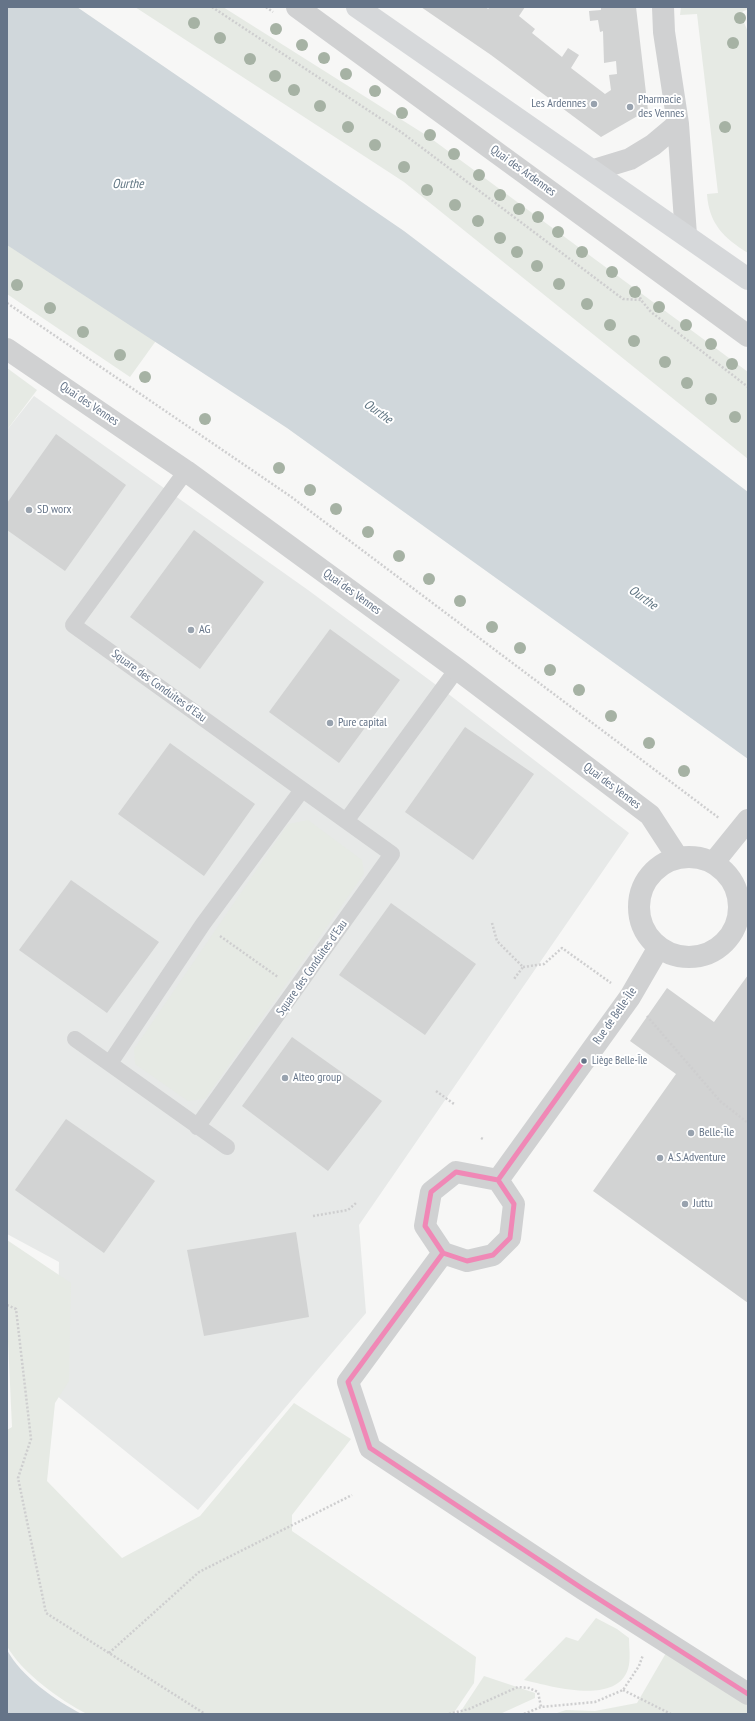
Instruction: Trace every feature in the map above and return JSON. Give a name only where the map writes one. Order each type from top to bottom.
[{"type":"main road","points":[[357,7],[527,126],[594,170],[748,279]]},
{"type":"street","name":"Quai des Ardennes","points":[[298,7],[748,336]]},
{"type":"street","points":[[663,7],[664,32],[678,124],[686,235]]},
{"type":"street","points":[[594,170],[630,159],[653,145],[678,124]]},
{"type":"street","name":"Quai des Vennes","points":[[7,349],[186,471],[457,669],[650,815],[678,858]]},
{"type":"street","points":[[714,862],[744,826]]},
{"type":"street","points":[[697,856],[714,862],[724,869],[734,884],[744,906],[729,938],[716,950],[704,955],[686,957],[675,955],[659,947],[650,938],[641,923],[639,902],[646,880],[662,866],[678,858],[697,856]]},
{"type":"street","name":"Rue de Belle-Île","points":[[498,1180],[630,997],[659,947]]},
{"type":"street","points":[[456,1172],[498,1180],[514,1204],[510,1238],[494,1255],[467,1261],[443,1252],[425,1226],[431,1192],[456,1172]]},
{"type":"street","points":[[443,1252],[348,1382],[370,1448],[652,1634],[748,1694]]},
{"type":"lane","name":"Square des Conduites d'Eau","points":[[186,471],[73,625],[392,854],[197,1127]]},
{"type":"lane","points":[[346,821],[457,669]]},
{"type":"lane","points":[[110,1063],[203,924],[302,790]]},
{"type":"lane","points":[[75,1039],[227,1147]]},
{"type":"path","points":[[212,7],[401,132],[623,299],[641,300]]},
{"type":"path","points":[[7,303],[290,496],[698,802]]},
{"type":"path","points":[[492,923],[497,941],[523,967]]},
{"type":"path","points":[[203,924],[296,990]]},
{"type":"path","points":[[514,979],[523,967],[544,964],[562,948],[630,997],[720,1101],[748,1123]]},
{"type":"path","points":[[436,1091],[454,1104]]},
{"type":"path","points":[[313,1216],[348,1210],[356,1204]]},
{"type":"path","points":[[7,1305],[16,1309],[32,1439],[18,1478],[46,1613],[205,1714]]},
{"type":"path","points":[[108,1652],[199,1572],[352,1495]]},
{"type":"path","points":[[524,1714],[541,1707],[595,1702],[623,1690],[639,1666],[652,1634]]},
{"type":"path","points":[[449,1714],[469,1709],[518,1688],[529,1688],[538,1692],[541,1707]]},
{"type":"path","points":[[623,1690],[671,1714]]},
{"type":"shaded area","points":[[135,7],[223,7],[429,137],[748,372],[748,459],[404,182]]},
{"type":"shaded area","points":[[681,7],[748,7],[748,9],[740,13],[748,32],[748,253],[732,242],[719,229],[708,205],[707,194],[718,193],[697,14],[680,15]]},
{"type":"shaded area","points":[[7,226],[163,331],[130,377],[7,294]]},
{"type":"shaded area","points":[[7,368],[37,390],[7,430]]},
{"type":"shaded area","points":[[34,396],[308,590],[451,696],[629,833],[359,1225],[366,1313],[198,1510],[56,1395],[59,1262],[7,1234],[7,430]]},
{"type":"shaded area","points":[[308,820],[362,860],[364,874],[205,1099],[188,1101],[135,1064],[134,1049],[288,824]]},
{"type":"shaded area","points":[[7,1240],[71,1283],[69,1381],[55,1403],[47,1481],[122,1558],[200,1516],[294,1403],[351,1439],[292,1515],[292,1531],[476,1657],[474,1683],[453,1714],[87,1714],[54,1693],[22,1666],[7,1646],[7,1430],[12,1427],[7,1320]]},
{"type":"shaded area","points":[[596,1618],[617,1629],[629,1638],[629,1665],[621,1680],[610,1687],[581,1691],[524,1680],[566,1637],[578,1641]]},
{"type":"shaded area","points":[[666,1653],[748,1703],[748,1714],[554,1714],[566,1710],[595,1711],[637,1703]]},
{"type":"shaded area","points":[[484,1676],[535,1693],[535,1698],[500,1714],[459,1714]]},
{"type":"water","name":"Ourthe","points":[[7,7],[77,7],[404,231],[748,492],[748,759],[287,428],[7,245]]},
{"type":"water","points":[[7,1650],[21,1669],[40,1687],[61,1702],[82,1714],[7,1714]]},
{"type":"building","points":[[421,7],[486,7],[488,9],[490,7],[525,7],[519,16],[535,29],[532,33],[562,57],[568,48],[579,55],[571,68],[605,94],[611,90],[609,75],[617,74],[616,61],[604,63],[603,31],[600,32],[598,20],[590,21],[589,11],[601,10],[601,7],[636,7],[648,110],[601,137],[491,55]]},
{"type":"building","points":[[56,434],[126,485],[65,571],[7,530],[7,503]]},
{"type":"building","points":[[194,530],[264,582],[200,669],[130,617]]},
{"type":"building","points":[[330,629],[400,680],[339,763],[269,712]]},
{"type":"building","points":[[465,727],[534,774],[473,860],[405,812]]},
{"type":"building","points":[[170,743],[255,804],[204,876],[118,814]]},
{"type":"building","points":[[71,880],[159,942],[107,1013],[19,950]]},
{"type":"building","points":[[391,903],[476,964],[425,1035],[339,975]]},
{"type":"building","name":"Belle-Île","points":[[748,975],[748,1303],[593,1191],[676,1074],[630,1041],[667,988],[714,1022]]},
{"type":"building","points":[[292,1037],[382,1101],[328,1171],[242,1106]]},
{"type":"building","points":[[66,1119],[155,1181],[104,1253],[15,1190]]},
{"type":"building","points":[[296,1232],[309,1317],[204,1336],[187,1250]]},
{"type":"transit line","points":[[498,1180],[584,1060]]},
{"type":"transit line","points":[[456,1172],[498,1180],[514,1204],[510,1238],[493,1255],[467,1261],[443,1253],[425,1226],[431,1192],[456,1172]]},
{"type":"transit line","points":[[443,1253],[348,1382],[370,1448],[583,1589],[748,1694]]},
{"type":"place","name":"Les Ardennes","points":[[594,104]]},
{"type":"place","name":"Pharmacie des Vennes","points":[[630,107]]},
{"type":"place","name":"SD worx","points":[[29,510]]},
{"type":"place","name":"AG","points":[[191,630]]},
{"type":"place","name":"Pure capital","points":[[330,723]]},
{"type":"place","name":"Liège Belle-Île","points":[[584,1061]]},
{"type":"place","name":"Alteo group","points":[[285,1078]]},
{"type":"place","name":"Belle-Île","points":[[691,1133]]},
{"type":"place","name":"A.S.Adventure","points":[[660,1158]]},
{"type":"place","name":"Juttu","points":[[685,1204]]}]
